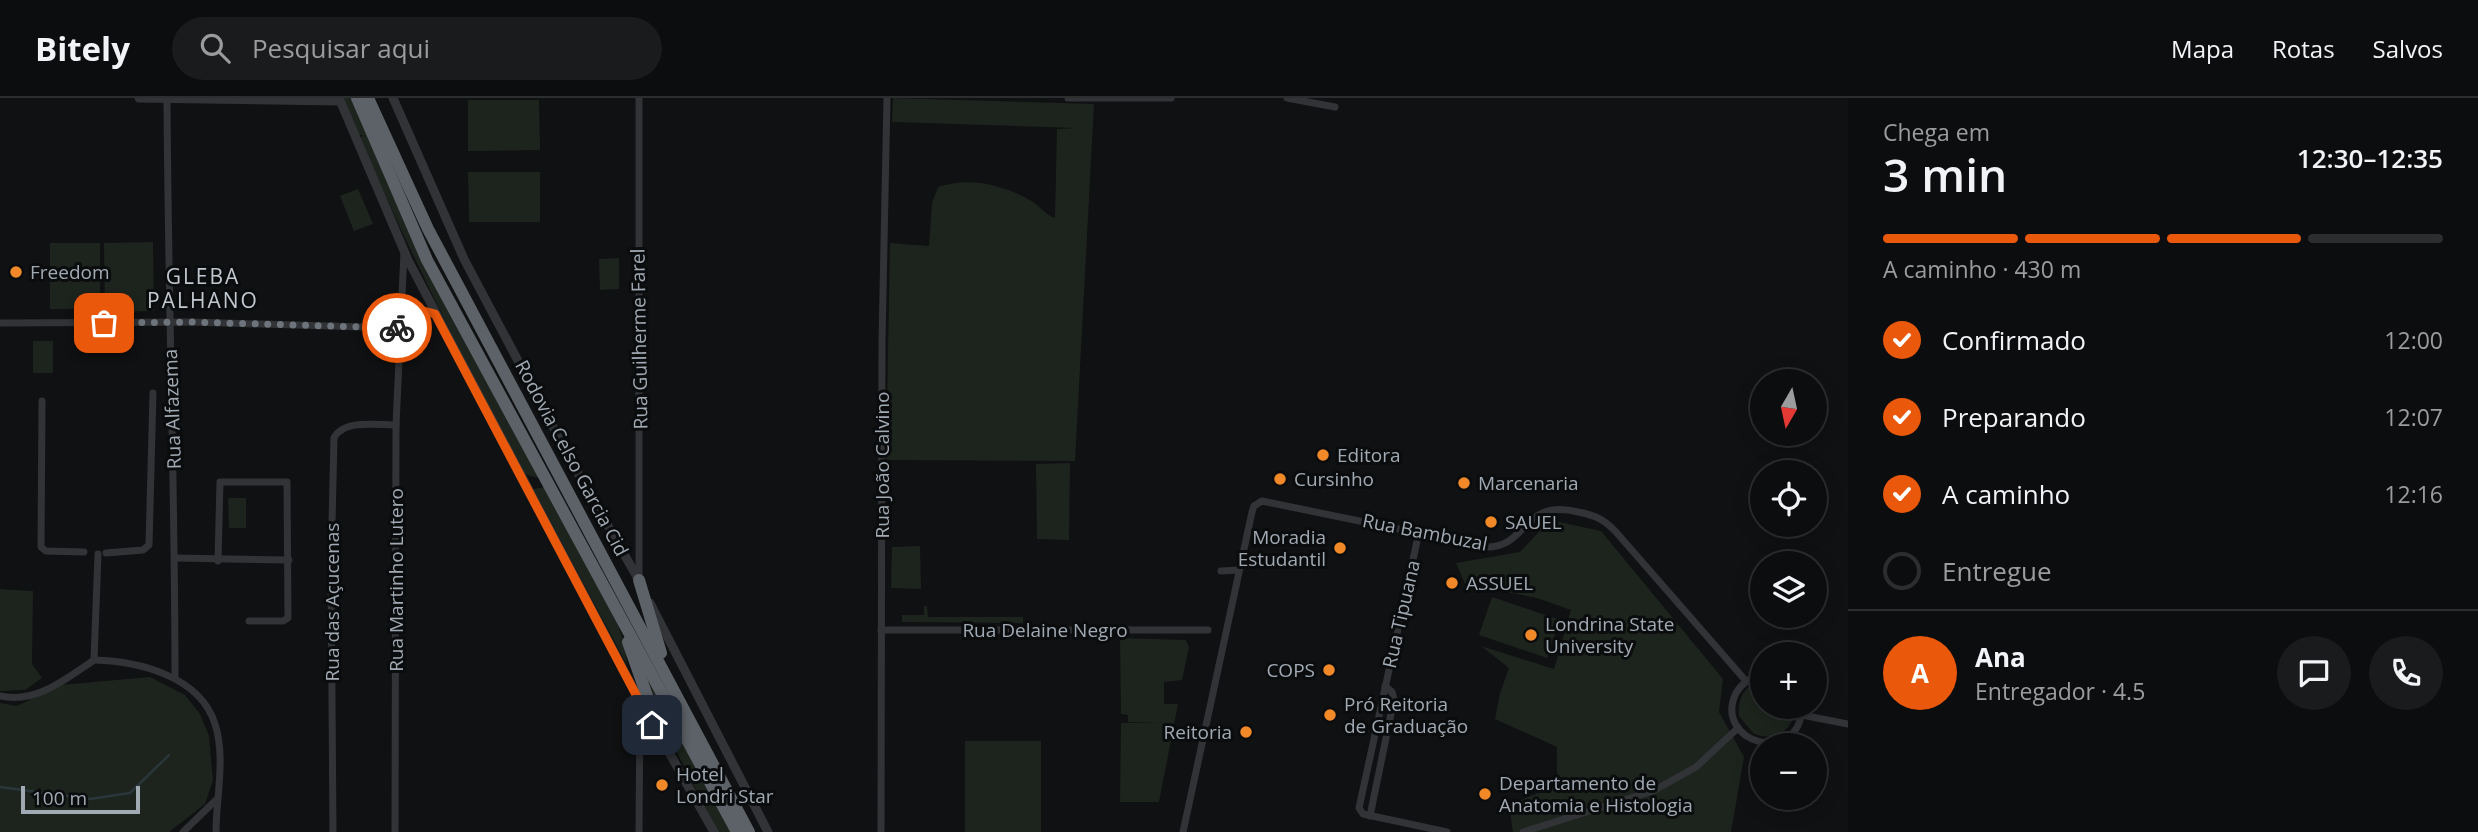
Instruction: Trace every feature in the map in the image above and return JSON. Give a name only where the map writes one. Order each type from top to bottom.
[{"type":"highway","name":"Rodovia Celso Garcia Cid","points":[[357,98],[427,260],[737,832]]},
{"type":"highway","name":"Rodovia Celso Garcia Cid","points":[[368,98],[428,229],[749,832]]},
{"type":"highway","points":[[639,580],[669,680]]},
{"type":"highway","points":[[621,618],[664,744]]},
{"type":"street","points":[[139,98],[339,100],[404,252],[435,314],[640,706],[714,832]]},
{"type":"street","name":"Rua Alfazema","points":[[167,98],[168,322],[175,458],[175,678]]},
{"type":"street","name":"Rodovia Celso Garcia Cid","points":[[393,98],[464,259],[569,457],[639,580],[768,832]]},
{"type":"street","name":"Rua Guilherme Farel","points":[[639,98],[639,580]]},
{"type":"street","name":"Rua João Calvino","points":[[881,832],[887,98]]},
{"type":"street","points":[[1068,98],[1171,98]]},
{"type":"street","points":[[1287,98],[1335,107]]},
{"type":"street","name":"Rua Martinho Lutero","points":[[395,832],[396,425],[398,328],[404,252]]},
{"type":"street","points":[[0,323],[168,322],[398,328],[416,309],[435,314]]},
{"type":"street","points":[[42,401],[41,547],[46,551],[102,553],[143,550],[149,545],[153,393]]},
{"type":"street","name":"Rua das Açucenas","points":[[333,832],[331,566],[334,438],[339,431],[349,426],[396,425]]},
{"type":"street","points":[[218,561],[220,482],[288,483],[288,618],[283,621],[249,621]]},
{"type":"street","name":"Rua Bambuzal","points":[[1183,832],[1254,506],[1262,501],[1493,547],[1506,542],[1545,510],[1563,508],[1602,519],[1746,681]]},
{"type":"street","name":"Rua Tipuana","points":[[1370,816],[1361,813],[1359,806],[1419,532]]},
{"type":"street","points":[[94,660],[102,553]]},
{"type":"street","points":[[175,558],[218,561],[289,559]]},
{"type":"street","points":[[1221,571],[1239,570]]},
{"type":"street","name":"Rua Delaine Negro","points":[[881,630],[1208,630]]},
{"type":"street","points":[[0,696],[26,698],[42,692],[94,660],[143,666],[175,678],[203,702],[215,724],[220,757],[216,832]]},
{"type":"street","points":[[1750,680],[1734,698],[1734,718],[1738,728],[1756,742],[1780,741],[1790,735],[1798,719]]},
{"type":"street","points":[[1385,686],[1392,692],[1394,699],[1370,816],[1447,832]]},
{"type":"street","points":[[639,832],[640,706]]},
{"type":"street","points":[[1827,718],[1848,724]]},
{"type":"street","points":[[1523,832],[1625,802],[1665,785],[1695,768],[1738,728]]},
{"type":"street","points":[[183,832],[216,800]]},
{"type":"shaded area","points":[[343,98],[355,98],[383,165],[538,478],[525,474],[460,349],[418,266],[360,138],[363,135],[358,135]]},
{"type":"shaded area","points":[[893,98],[1094,104],[1075,461],[886,460],[890,243],[929,246],[932,203],[938,187],[962,182],[987,184],[1011,191],[1033,202],[1055,218],[1057,129],[1076,128],[892,122]]},
{"type":"shaded area","points":[[468,100],[539,100],[540,150],[468,151]]},
{"type":"shaded area","points":[[468,172],[540,172],[540,222],[469,222]]},
{"type":"shaded area","points":[[358,189],[373,224],[354,231],[340,196]]},
{"type":"shaded area","points":[[153,242],[154,311],[105,312],[104,243]]},
{"type":"shaded area","points":[[50,243],[100,243],[100,309],[50,309]]},
{"type":"shaded area","points":[[619,258],[619,289],[600,290],[599,259]]},
{"type":"shaded area","points":[[33,341],[53,341],[53,373],[33,373]]},
{"type":"shaded area","points":[[1070,463],[1069,540],[1037,539],[1036,464]]},
{"type":"shaded area","points":[[546,487],[616,620],[624,642],[627,665],[533,489]]},
{"type":"shaded area","points":[[228,498],[246,498],[246,528],[229,528]]},
{"type":"shaded area","points":[[1550,520],[1601,531],[1723,679],[1719,712],[1744,757],[1731,832],[1513,832],[1509,805],[1557,785],[1557,747],[1495,719],[1509,668],[1481,646],[1554,669],[1571,610],[1537,598],[1465,584],[1456,563],[1520,552]]},
{"type":"shaded area","points":[[920,546],[921,589],[891,588],[892,547]]},
{"type":"shaded area","points":[[0,589],[33,591],[32,664],[42,678],[25,690],[0,691]]},
{"type":"shaded area","points":[[1492,597],[1560,620],[1547,658],[1479,635]]},
{"type":"shaded area","points":[[924,606],[927,606],[928,617],[1023,617],[1023,623],[902,622],[902,615],[924,615]]},
{"type":"shaded area","points":[[1120,638],[1186,640],[1189,647],[1182,680],[1164,682],[1164,704],[1178,704],[1159,802],[1120,802],[1121,723],[1160,723],[1128,722],[1128,715],[1121,714]]},
{"type":"shaded area","points":[[634,650],[732,832],[718,832],[659,718]]},
{"type":"shaded area","points":[[150,677],[185,695],[200,714],[209,736],[213,780],[205,804],[169,832],[0,832],[0,703],[17,706],[60,685]]},
{"type":"shaded area","points":[[1750,686],[1750,719],[1793,719],[1787,728],[1780,733],[1753,733],[1739,716],[1739,703]]},
{"type":"shaded area","points":[[965,741],[1041,741],[1041,832],[965,832]]},
{"type":"waterway","points":[[0,787],[90,799],[130,793],[169,755]]},
{"type":"way so far","points":[[104,323],[191,322],[397,328]]},
{"type":"place","name":"Freedom","points":[[16,272]]},
{"type":"place","name":"Editora","points":[[1323,455]]},
{"type":"place","name":"Cursinho","points":[[1280,479]]},
{"type":"place","name":"Marcenaria","points":[[1464,483]]},
{"type":"place","name":"SAUEL","points":[[1491,522]]},
{"type":"place","name":"Moradia Estudantil","points":[[1340,548]]},
{"type":"place","name":"ASSUEL","points":[[1452,583]]},
{"type":"place","name":"Londrina State University","points":[[1531,635]]},
{"type":"place","name":"COPS","points":[[1329,670]]},
{"type":"place","name":"Pró Reitoria de Graduação","points":[[1330,715]]},
{"type":"place","name":"Reitoria","points":[[1246,732]]},
{"type":"place","name":"Hotel Londri Star","points":[[662,785]]},
{"type":"place","name":"Departamento de Anatomia e Histologia","points":[[1485,794]]},
{"type":"district","name":"GLEBA PALHANO","points":[[203,288]]},
{"type":"route","points":[[397,328],[416,309],[435,314],[652,725]]}]
